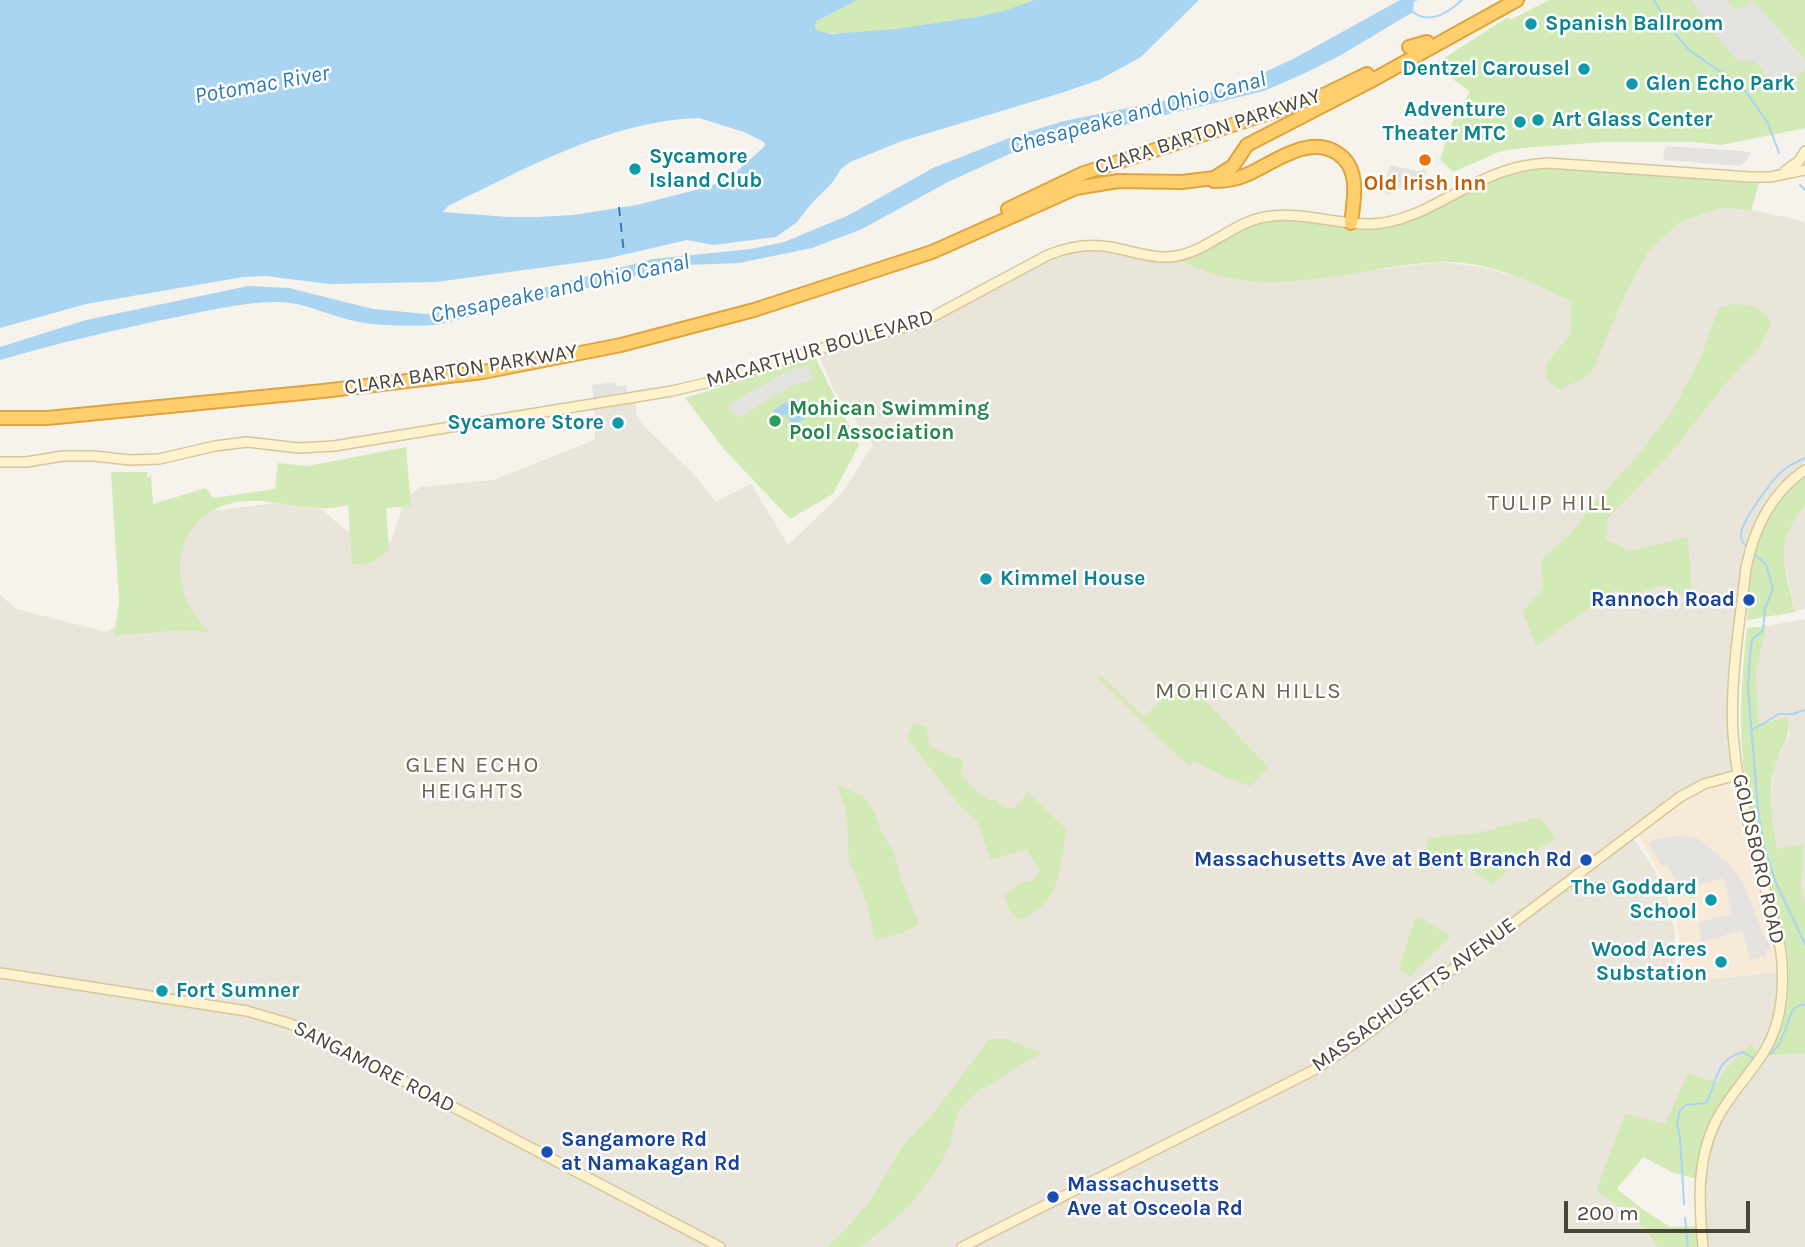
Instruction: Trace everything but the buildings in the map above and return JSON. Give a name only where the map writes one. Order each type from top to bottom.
[{"type":"highway","name":"CLARA BARTON PARKWAY","points":[[911,258],[1084,173],[1326,93],[1503,0]]},
{"type":"highway","name":"CLARA BARTON PARKWAY","points":[[0,418],[47,418],[483,372],[621,345],[727,317],[932,252],[1076,188],[1097,183],[1137,180],[1203,181],[1226,172],[1247,145],[1369,82],[1517,0]]},
{"type":"highway","points":[[1409,47],[1427,42]]},
{"type":"highway","points":[[1326,93],[1369,66]]},
{"type":"highway","points":[[1256,141],[1248,154],[1250,162],[1258,166],[1271,163]]},
{"type":"highway","points":[[1203,181],[1235,179],[1307,147],[1326,148],[1339,154],[1348,164],[1354,180],[1351,223]]},
{"type":"highway","points":[[1128,157],[1118,164],[1116,173],[1121,177],[1137,180]]},
{"type":"main road","points":[[1805,153],[1805,162]]},
{"type":"main road","points":[[1777,176],[1799,161],[1805,153]]},
{"type":"main road","name":"MACARTHUR BOULEVARD","points":[[0,462],[26,462],[63,456],[159,459],[215,446],[247,442],[299,447],[334,446],[600,404],[723,379],[833,345],[919,324],[1064,249],[1098,245],[1169,257],[1208,245],[1241,224],[1265,216],[1382,223],[1409,215],[1504,171],[1532,164],[1750,177],[1777,176],[1805,170]]},
{"type":"main road","name":"GOLDSBORO ROAD","points":[[1703,1247],[1698,1202],[1709,1138],[1722,1110],[1769,1045],[1780,1015],[1781,952],[1748,829],[1737,775],[1732,713],[1750,549],[1756,530],[1771,503],[1805,470]]},
{"type":"main road","name":"MASSACHUSETTS AVENUE","points":[[962,1247],[1314,1070],[1355,1044],[1680,797],[1704,784],[1737,775]]},
{"type":"main road","name":"SANGAMORE ROAD","points":[[0,973],[247,1012],[288,1023],[316,1035],[720,1247]]},
{"type":"shaded area","name":"Glen Echo Park","points":[[1692,0],[1728,0],[1735,11],[1752,0],[1805,59],[1805,69],[1789,83],[1768,78],[1756,61],[1738,61],[1707,26]]},
{"type":"shaded area","points":[[1666,146],[1751,152],[1747,161],[1740,166],[1665,160],[1663,154]]},
{"type":"shaded area","points":[[1390,165],[1418,171],[1425,169],[1426,174],[1388,195],[1382,191]]},
{"type":"shaded area","points":[[1720,208],[1751,210],[1799,220],[1805,224],[1805,461],[1754,529],[1733,713],[1737,775],[1704,784],[1631,835],[1655,871],[1668,900],[1675,934],[1674,979],[1712,979],[1783,971],[1782,993],[1762,1057],[1805,1053],[1805,1247],[1703,1247],[1700,1180],[1665,1125],[1596,1191],[1636,1220],[1657,1247],[0,1247],[0,595],[16,609],[107,632],[130,615],[179,515],[276,503],[321,509],[343,528],[376,548],[391,542],[405,499],[420,487],[493,480],[595,440],[595,405],[635,397],[637,416],[642,424],[693,473],[716,502],[751,484],[788,545],[841,494],[873,445],[833,389],[817,350],[919,324],[1048,255],[1081,246],[1169,257],[1230,278],[1335,275],[1440,262],[1481,267],[1531,281],[1571,302],[1570,334],[1545,365],[1623,299],[1648,252],[1680,222]]},
{"type":"shaded area","points":[[809,365],[812,379],[798,383],[768,399],[740,418],[729,410],[728,405],[788,371]]},
{"type":"shaded area","points":[[615,382],[616,386],[626,385],[627,392],[612,394],[612,398],[594,400],[592,385]]},
{"type":"shaded area","points":[[1805,506],[1805,608],[1795,612],[1782,549],[1792,521]]},
{"type":"shaded area","points":[[1805,619],[1805,901],[1801,889],[1803,844],[1777,850],[1770,800],[1775,763],[1789,736],[1788,717],[1759,724],[1756,671],[1767,626]]},
{"type":"shaded area","points":[[1720,784],[1729,784],[1732,788],[1776,951],[1777,971],[1712,979],[1678,979],[1681,956],[1675,913],[1661,876],[1638,834],[1680,802]]},
{"type":"shaded area","points":[[1683,835],[1699,839],[1727,862],[1744,884],[1766,941],[1769,941],[1771,949],[1765,951],[1766,956],[1751,960],[1742,930],[1702,942],[1698,922],[1732,914],[1724,878],[1686,888],[1684,880],[1677,883],[1667,865],[1674,860],[1663,867],[1648,844],[1656,839]]},
{"type":"green space","points":[[857,0],[1034,0],[988,15],[938,24],[851,33],[816,30],[817,21]]},
{"type":"green space","name":"Glen Echo Park","points":[[1549,0],[1805,0],[1805,128],[1721,145],[1693,142],[1603,142],[1523,148],[1501,151],[1453,172],[1440,159],[1453,121],[1470,92],[1438,68],[1438,62],[1508,17],[1510,20]]},
{"type":"green space","points":[[1532,164],[1761,177],[1751,210],[1720,208],[1680,222],[1648,252],[1623,299],[1591,374],[1560,390],[1547,380],[1545,365],[1570,334],[1571,302],[1507,273],[1473,264],[1439,262],[1307,280],[1255,281],[1222,276],[1169,257],[1265,217],[1382,223],[1409,215],[1504,171]]},
{"type":"green space","points":[[1733,304],[1756,308],[1768,317],[1771,323],[1759,348],[1724,385],[1669,455],[1607,519],[1606,539],[1629,551],[1688,537],[1692,599],[1663,585],[1633,595],[1615,590],[1536,646],[1523,612],[1543,588],[1541,560],[1573,531],[1673,410],[1699,361],[1719,308]]},
{"type":"green space","name":"Mohican Swimming Pool Association","points":[[815,357],[859,445],[833,494],[790,519],[724,449],[685,398]]},
{"type":"green space","points":[[406,447],[411,506],[386,508],[389,550],[371,563],[352,564],[348,505],[310,508],[256,501],[220,507],[197,522],[184,542],[180,560],[186,599],[196,617],[210,632],[179,630],[114,636],[119,602],[111,472],[148,472],[146,478],[151,476],[153,504],[206,488],[213,498],[275,489],[278,463],[308,466]]},
{"type":"green space","points":[[1805,476],[1805,506],[1788,532],[1784,556],[1795,612],[1747,620],[1758,541],[1775,508]]},
{"type":"green space","points":[[1767,626],[1756,671],[1759,724],[1788,717],[1787,737],[1773,773],[1771,806],[1777,849],[1803,844],[1801,889],[1805,901],[1805,1053],[1768,1056],[1784,1018],[1788,992],[1787,950],[1750,810],[1743,762],[1741,712],[1747,628]]},
{"type":"green space","points":[[1101,675],[1144,717],[1183,678],[1269,767],[1251,786],[1193,761],[1190,766],[1096,677]]},
{"type":"green space","points":[[913,724],[926,726],[930,747],[964,759],[961,775],[991,801],[996,800],[1004,808],[1015,808],[1028,792],[1067,830],[1056,883],[1044,905],[1033,913],[1019,920],[1010,912],[1004,896],[1023,881],[1031,882],[1040,871],[1027,849],[991,860],[977,821],[959,805],[907,738]]},
{"type":"green space","points":[[836,785],[863,796],[873,809],[883,836],[894,852],[900,877],[919,924],[904,932],[875,940],[867,903],[849,860],[846,809]]},
{"type":"green space","points":[[1540,817],[1556,838],[1512,865],[1492,885],[1454,855],[1424,854],[1429,838],[1477,833]]},
{"type":"green space","points":[[1420,918],[1451,936],[1411,976],[1399,969],[1414,920]]},
{"type":"green space","points":[[989,1039],[1006,1039],[1041,1053],[977,1092],[959,1110],[948,1149],[936,1170],[913,1202],[887,1226],[861,1247],[828,1247],[869,1203],[903,1145],[933,1114]]},
{"type":"green space","points":[[1751,1044],[1761,1057],[1722,1110],[1700,1180],[1672,1172],[1643,1157],[1617,1189],[1670,1227],[1700,1226],[1702,1247],[1657,1247],[1630,1215],[1596,1191],[1625,1114],[1665,1124],[1688,1073],[1718,1083],[1725,1070]]},
{"type":"water","name":"Potomac River","points":[[0,0],[857,0],[817,21],[816,30],[831,34],[896,29],[976,17],[1004,11],[1034,0],[1199,0],[1141,57],[1099,80],[902,141],[850,162],[841,169],[797,222],[776,237],[713,245],[687,240],[605,259],[436,282],[330,284],[266,276],[243,277],[86,304],[0,328]],"holes":[[[699,118],[744,132],[764,142],[765,146],[735,173],[711,186],[637,205],[573,215],[508,217],[443,212],[448,206],[538,162],[601,137],[633,128]]]},
{"type":"water","name":"Chesapeake and Ohio Canal","points":[[1400,0],[1418,0],[1414,2],[1413,12],[1341,55],[1264,91],[1016,151],[948,182],[862,229],[812,248],[739,263],[687,265],[660,270],[437,325],[368,323],[296,304],[253,303],[132,326],[0,360],[0,347],[86,320],[248,286],[289,288],[373,309],[427,314],[471,307],[653,259],[751,249],[784,242],[847,216],[933,168],[1017,135],[1064,121],[1223,89],[1254,77],[1295,58]]},
{"type":"water","points":[[796,397],[807,418],[792,425],[786,414],[777,418],[773,410]]},
{"type":"waterway","points":[[1413,12],[1419,16],[1439,16],[1462,0]]},
{"type":"waterway","points":[[1654,0],[1671,29],[1690,51],[1746,92],[1768,123],[1779,153]]},
{"type":"waterway","points":[[1800,185],[1805,190]]},
{"type":"waterway","points":[[1748,548],[1741,534],[1752,510],[1780,473],[1805,458]]},
{"type":"waterway","points":[[1752,552],[1766,564],[1773,589],[1765,608],[1763,630],[1752,640],[1750,655],[1748,687],[1758,810],[1764,847],[1776,883],[1805,944]]},
{"type":"waterway","points":[[1752,730],[1779,714],[1793,714],[1805,710]]},
{"type":"waterway","points":[[1771,1054],[1780,1043],[1793,1009],[1805,1005]]},
{"type":"waterway","points":[[1684,1204],[1677,1123],[1680,1110],[1686,1105],[1706,1103],[1718,1072],[1727,1060],[1743,1052],[1753,1058]]},
{"type":"waterway","points":[[1685,1218],[1688,1247]]},
{"type":"ferry route","points":[[619,207],[624,254]]},
{"type":"place","name":"Spanish Ballroom","points":[[1531,24]]},
{"type":"place","name":"Dentzel Carousel","points":[[1584,69]]},
{"type":"place","name":"Glen Echo Park","points":[[1632,84]]},
{"type":"place","name":"Art Glass Center","points":[[1538,120]]},
{"type":"place","name":"Adventure Theater MTC","points":[[1520,122]]},
{"type":"place","name":"Old Irish Inn","points":[[1425,160]]},
{"type":"place","name":"Sycamore Island Club","points":[[635,169]]},
{"type":"place","name":"Mohican Swimming Pool Association","points":[[775,421]]},
{"type":"place","name":"Sycamore Store","points":[[618,423]]},
{"type":"place","name":"Kimmel House","points":[[986,579]]},
{"type":"place","name":"Rannoch Road","points":[[1749,600]]},
{"type":"place","name":"Massachusetts Ave at Bent Branch Rd","points":[[1586,860]]},
{"type":"place","name":"The Goddard School","points":[[1711,900]]},
{"type":"place","name":"Wood Acres Substation","points":[[1721,962]]},
{"type":"place","name":"Fort Sumner","points":[[162,991]]},
{"type":"place","name":"Sangamore Rd at Namakagan Rd","points":[[547,1152]]},
{"type":"place","name":"Massachusetts Ave at Osceola Rd","points":[[1053,1197]]},
{"type":"district","name":"TULIP HILL","points":[[1550,503]]},
{"type":"district","name":"MOHICAN HILLS","points":[[1249,691]]},
{"type":"district","name":"GLEN ECHO HEIGHTS","points":[[473,778]]}]
